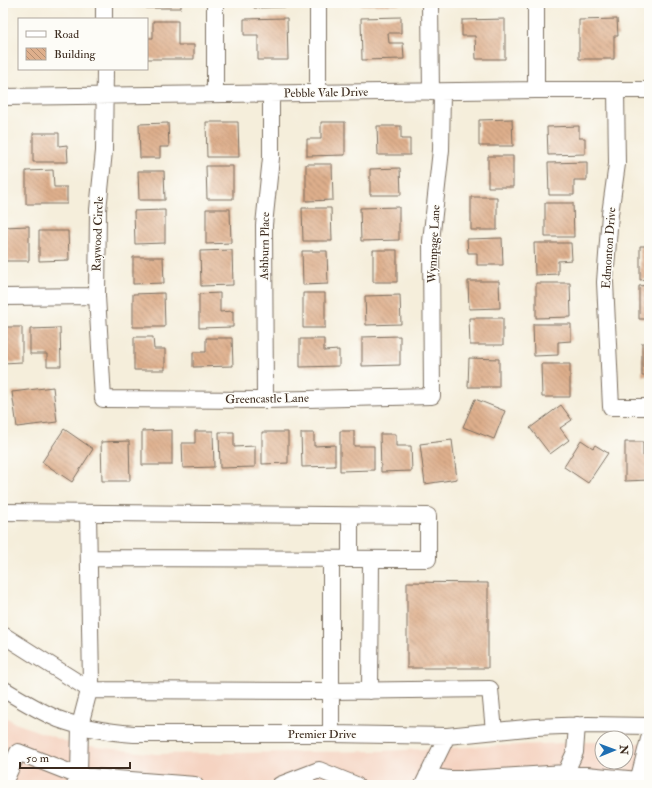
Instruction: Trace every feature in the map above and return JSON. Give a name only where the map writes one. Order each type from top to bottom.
[{"type":"street","points":[[104,3],[104,18]]},
{"type":"street","points":[[215,3],[215,94]]},
{"type":"street","points":[[318,3],[318,93]]},
{"type":"street","name":"Wynnpage Lane","points":[[430,3],[441,150],[431,241],[432,396]]},
{"type":"street","points":[[536,3],[536,90]]},
{"type":"street","name":"Raywood Circle","points":[[103,400],[97,296],[98,210],[104,150],[105,70]]},
{"type":"street","name":"Pebble Vale Drive","points":[[3,97],[536,90],[649,90]]},
{"type":"street","name":"Edmonton Drive","points":[[616,90],[617,164],[610,214],[605,282],[611,407],[649,407]]},
{"type":"street","name":"Ashburn Place","points":[[265,400],[264,225],[271,158],[271,93]]},
{"type":"street","points":[[3,297],[97,296]]},
{"type":"street","name":"Greencastle Lane","points":[[103,400],[265,400],[432,396]]},
{"type":"street","points":[[3,512],[428,516],[428,560],[89,558]]},
{"type":"street","points":[[77,781],[80,725],[91,683],[88,513]]},
{"type":"street","points":[[350,516],[350,559]]},
{"type":"street","points":[[331,559],[331,734]]},
{"type":"street","points":[[370,691],[371,559]]},
{"type":"street","points":[[3,636],[90,690],[370,691],[490,689],[494,731]]},
{"type":"street","name":"Premier Drive","points":[[3,689],[58,719],[109,732],[134,734],[331,734],[447,736],[536,727],[577,725],[649,726]]},
{"type":"street","points":[[564,779],[575,752],[577,725]]},
{"type":"street","points":[[425,780],[447,736]]},
{"type":"street","points":[[425,780],[448,778],[466,782],[564,779],[637,783],[649,739]]},
{"type":"street","points":[[3,785],[18,752],[77,781],[194,785]]},
{"type":"street","points":[[280,785],[319,770],[356,785]]},
{"type":"shaded area","points":[[3,715],[15,723],[73,744],[156,754],[381,751],[594,742],[594,770],[634,770],[634,743],[649,743],[649,785],[3,785]]},
{"type":"building","points":[[146,3],[181,3],[181,8],[146,8]]},
{"type":"building","points":[[254,3],[288,3],[289,7],[254,8]]},
{"type":"building","points":[[360,3],[399,3],[399,5],[360,5]]},
{"type":"building","points":[[401,17],[401,33],[388,33],[389,43],[403,43],[404,59],[362,60],[361,18]]},
{"type":"building","points":[[287,18],[288,60],[258,60],[258,35],[244,35],[244,19]]},
{"type":"building","points":[[505,19],[505,59],[476,59],[475,36],[462,36],[462,20]]},
{"type":"building","points":[[617,19],[618,36],[614,36],[614,59],[579,59],[579,20]]},
{"type":"building","points":[[153,21],[178,21],[178,45],[194,45],[194,59],[148,59],[148,38],[153,38]]},
{"type":"building","points":[[512,119],[513,146],[479,146],[479,120]]},
{"type":"building","points":[[206,122],[238,122],[239,157],[207,157]]},
{"type":"building","points":[[321,122],[345,122],[345,155],[307,156],[307,139],[321,139]]},
{"type":"building","points":[[168,123],[169,147],[160,147],[160,158],[140,158],[139,124]]},
{"type":"building","points":[[377,126],[401,126],[401,139],[410,139],[410,155],[378,155]]},
{"type":"building","points":[[579,126],[579,138],[585,138],[585,154],[548,155],[547,127]]},
{"type":"building","points":[[33,133],[59,133],[59,146],[67,145],[68,162],[33,162]]},
{"type":"building","points":[[488,156],[513,156],[513,187],[488,187]]},
{"type":"building","points":[[587,162],[587,180],[574,180],[574,195],[549,195],[548,163]]},
{"type":"building","points":[[306,164],[332,164],[333,200],[306,201]]},
{"type":"building","points":[[206,166],[233,166],[233,199],[207,199]]},
{"type":"building","points":[[400,168],[401,195],[370,195],[370,169]]},
{"type":"building","points":[[53,170],[54,187],[67,187],[67,204],[26,204],[26,171]]},
{"type":"building","points":[[138,171],[164,171],[165,200],[139,200]]},
{"type":"building","points":[[471,197],[497,197],[497,230],[471,230]]},
{"type":"building","points":[[545,203],[573,203],[574,237],[545,237]]},
{"type":"building","points":[[399,207],[399,240],[361,241],[360,208]]},
{"type":"building","points":[[302,208],[331,208],[332,241],[303,241]]},
{"type":"building","points":[[206,209],[230,209],[231,243],[206,244]]},
{"type":"building","points":[[165,210],[165,243],[135,244],[134,211]]},
{"type":"building","points":[[29,226],[29,261],[3,261],[3,227]]},
{"type":"building","points":[[39,231],[68,231],[69,260],[39,261]]},
{"type":"building","points":[[502,238],[503,265],[477,265],[477,253],[468,253],[467,239]]},
{"type":"building","points":[[534,243],[571,243],[572,260],[558,261],[558,274],[535,275]]},
{"type":"building","points":[[640,246],[649,246],[649,279],[640,280]]},
{"type":"building","points":[[232,250],[233,285],[201,286],[200,251]]},
{"type":"building","points":[[373,250],[397,250],[397,282],[373,282]]},
{"type":"building","points":[[302,251],[327,251],[328,284],[303,285]]},
{"type":"building","points":[[133,257],[163,257],[164,283],[133,284]]},
{"type":"building","points":[[468,281],[499,281],[500,308],[469,309]]},
{"type":"building","points":[[536,283],[570,283],[571,317],[536,318]]},
{"type":"building","points":[[649,285],[649,319],[639,319],[639,286]]},
{"type":"building","points":[[164,293],[165,327],[133,327],[133,294]]},
{"type":"building","points":[[220,293],[220,312],[233,311],[233,327],[199,328],[199,294]]},
{"type":"building","points":[[303,293],[325,293],[325,328],[303,328]]},
{"type":"building","points":[[400,295],[401,324],[366,325],[365,296]]},
{"type":"building","points":[[469,318],[503,318],[503,345],[470,345]]},
{"type":"building","points":[[533,324],[571,324],[571,341],[558,342],[558,355],[534,356]]},
{"type":"building","points":[[6,327],[22,327],[22,362],[3,363],[3,340],[6,339]]},
{"type":"building","points":[[60,328],[61,366],[47,366],[47,354],[30,354],[30,329]]},
{"type":"building","points":[[400,336],[400,365],[362,366],[362,337]]},
{"type":"building","points":[[134,337],[153,337],[154,349],[165,349],[165,370],[134,370]]},
{"type":"building","points":[[206,338],[232,338],[233,366],[193,367],[193,352],[206,352]]},
{"type":"building","points":[[300,339],[324,339],[324,351],[339,350],[339,366],[300,367]]},
{"type":"building","points":[[642,343],[649,343],[649,376],[642,376]]},
{"type":"building","points":[[469,358],[499,359],[499,387],[468,387]]},
{"type":"building","points":[[541,364],[570,364],[570,397],[542,397]]},
{"type":"building","points":[[53,387],[57,422],[17,427],[12,392]]},
{"type":"building","points":[[475,399],[505,411],[494,439],[463,427]]},
{"type":"building","points":[[561,405],[572,420],[560,428],[569,440],[550,454],[530,428]]},
{"type":"building","points":[[64,429],[93,449],[72,482],[42,462]]},
{"type":"building","points":[[172,430],[172,465],[142,465],[142,431]]},
{"type":"building","points":[[195,431],[213,431],[214,467],[183,468],[182,443],[195,443]]},
{"type":"building","points":[[340,431],[354,431],[354,446],[374,446],[374,470],[340,471]]},
{"type":"building","points":[[219,432],[234,432],[234,447],[255,446],[255,467],[220,468]]},
{"type":"building","points":[[262,432],[288,432],[288,463],[262,464]]},
{"type":"building","points":[[301,433],[314,433],[314,446],[335,445],[335,466],[302,467]]},
{"type":"building","points":[[380,434],[396,434],[396,446],[411,446],[412,471],[381,472]]},
{"type":"building","points":[[452,440],[457,479],[425,484],[420,444]]},
{"type":"building","points":[[581,440],[593,448],[595,445],[608,453],[588,483],[564,467]]},
{"type":"building","points":[[129,441],[130,481],[102,481],[101,442]]},
{"type":"building","points":[[625,442],[643,442],[643,456],[649,456],[649,480],[625,481]]},
{"type":"building","points":[[407,582],[488,583],[488,668],[407,668]]}]
